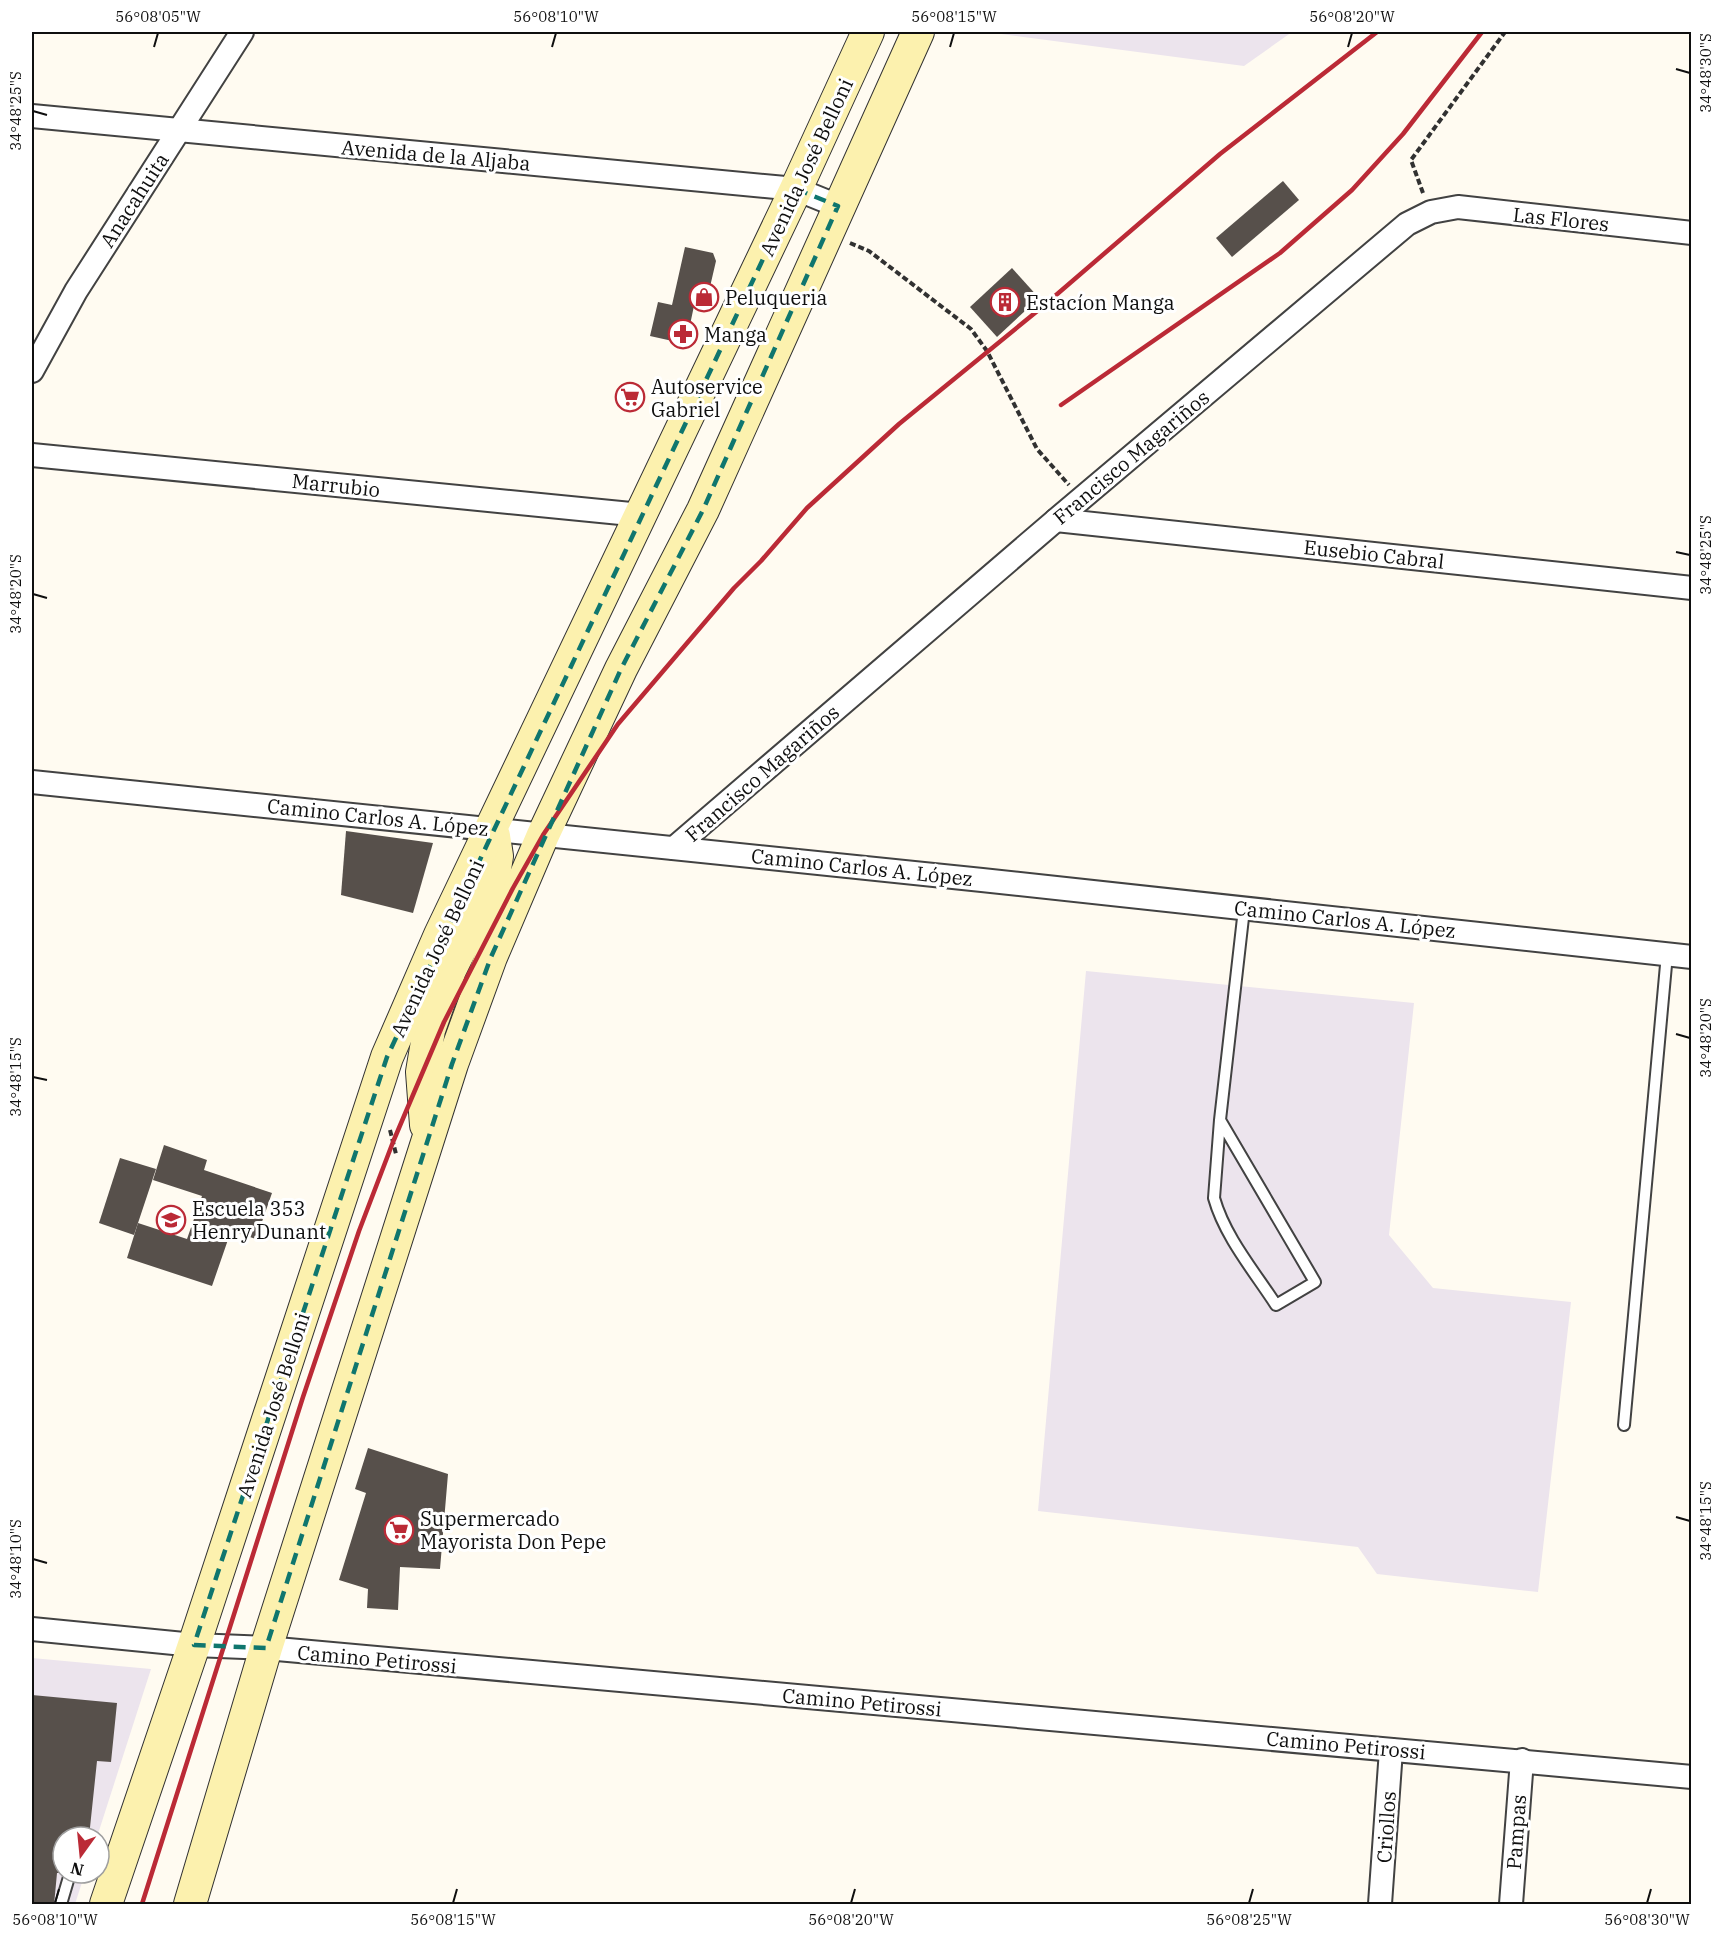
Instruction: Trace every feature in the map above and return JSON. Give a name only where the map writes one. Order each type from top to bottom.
[{"type":"main road","name":"Avenida José Belloni","points":[[106,1905],[194,1646],[387,1057],[440,935],[796,189],[868,32]]},
{"type":"main road","points":[[190,1905],[266,1648],[452,1064],[491,957],[543,835],[621,669],[703,510],[918,32]]},
{"type":"main road","points":[[543,835],[524,810],[524,796],[583,675],[588,659],[586,628]]},
{"type":"main road","points":[[428,1143],[422,1072],[429,1030],[450,970],[493,882],[497,856],[492,829]]},
{"type":"street","name":"Anacahuita","points":[[32,371],[76,291],[242,32]]},
{"type":"street","name":"Avenida de la Aljaba","points":[[32,117],[796,189],[838,206]]},
{"type":"street","name":"Las Flores","points":[[1431,212],[1458,207],[1692,233]]},
{"type":"street","name":"Francisco Magariños","points":[[674,848],[1056,520],[1407,224],[1431,212]]},
{"type":"street","name":"Marrubio","points":[[32,455],[641,515]]},
{"type":"street","name":"Eusebio Cabral","points":[[1056,520],[1692,588]]},
{"type":"street","name":"Camino Carlos A. López","points":[[32,782],[1692,957]]},
{"type":"street","name":"Camino Petirossi","points":[[32,1629],[194,1646],[266,1648],[1692,1777]]},
{"type":"street","name":"Criollos","points":[[1380,1905],[1391,1750]]},
{"type":"street","name":"Pampas","points":[[1511,1905],[1522,1760]]},
{"type":"lane","points":[[1220,1120],[1315,1282],[1276,1305],[1226,1229],[1214,1198],[1220,1120],[1244,909]]},
{"type":"lane","points":[[1624,1425],[1667,954]]},
{"type":"lane","points":[[61,1905],[67,1885]]},
{"type":"path","points":[[1431,212],[1411,160],[1505,32]]},
{"type":"path","points":[[869,251],[971,329],[987,351],[1037,449],[1082,499]]},
{"type":"highlighted area","points":[[796,189],[838,206],[703,510],[621,669],[491,957],[452,1064],[266,1648],[194,1645],[387,1057]]},
{"type":"shaded area","points":[[986,32],[1292,32],[1244,66]]},
{"type":"shaded area","points":[[1086,971],[1414,1003],[1389,1235],[1433,1288],[1571,1302],[1538,1592],[1377,1574],[1358,1547],[1038,1511]]},
{"type":"shaded area","points":[[32,1658],[151,1669],[101,1825],[51,1825],[51,1885],[81,1885],[75,1904],[32,1904]]},
{"type":"building","points":[[1283,181],[1299,200],[1232,257],[1216,238]]},
{"type":"building","points":[[685,247],[713,253],[716,261],[706,304],[695,301],[686,344],[650,336],[658,302],[672,305]]},
{"type":"building","name":"Estacíon Manga","points":[[1012,268],[1039,298],[997,337],[970,307]]},
{"type":"building","points":[[346,831],[433,843],[413,913],[341,895]]},
{"type":"building","points":[[164,1145],[207,1160],[204,1170],[272,1193],[256,1239],[231,1231],[212,1286],[127,1258],[138,1223],[187,1239],[202,1196],[153,1180]]},
{"type":"building","points":[[120,1158],[156,1169],[134,1235],[99,1223]]},
{"type":"building","name":"Supermercado Mayorista Don Pepe","points":[[368,1448],[448,1474],[440,1569],[400,1567],[398,1610],[367,1608],[368,1589],[339,1580],[366,1493],[355,1489]]},
{"type":"building","points":[[32,1695],[117,1703],[111,1762],[97,1761],[90,1825],[51,1825],[51,1885],[56,1885],[54,1905],[32,1905]]},
{"type":"railway","points":[[142,1904],[303,1397],[359,1231],[393,1142],[444,1022],[543,835],[618,724],[734,588],[807,508],[899,424],[1041,308],[1220,154],[1377,32]]},
{"type":"railway","points":[[1061,405],[1280,253],[1352,190],[1403,134],[1482,32]]},
{"type":"place","name":"Peluqueria","points":[[704,297]]},
{"type":"place","name":"Estacíon Manga","points":[[1005,302]]},
{"type":"place","name":"Manga","points":[[683,334]]},
{"type":"place","name":"Autoservice Gabriel","points":[[630,397]]},
{"type":"place","name":"Escuela 353 Henry Dunant","points":[[171,1220]]},
{"type":"place","name":"Supermercado Mayorista Don Pepe","points":[[399,1530]]}]
